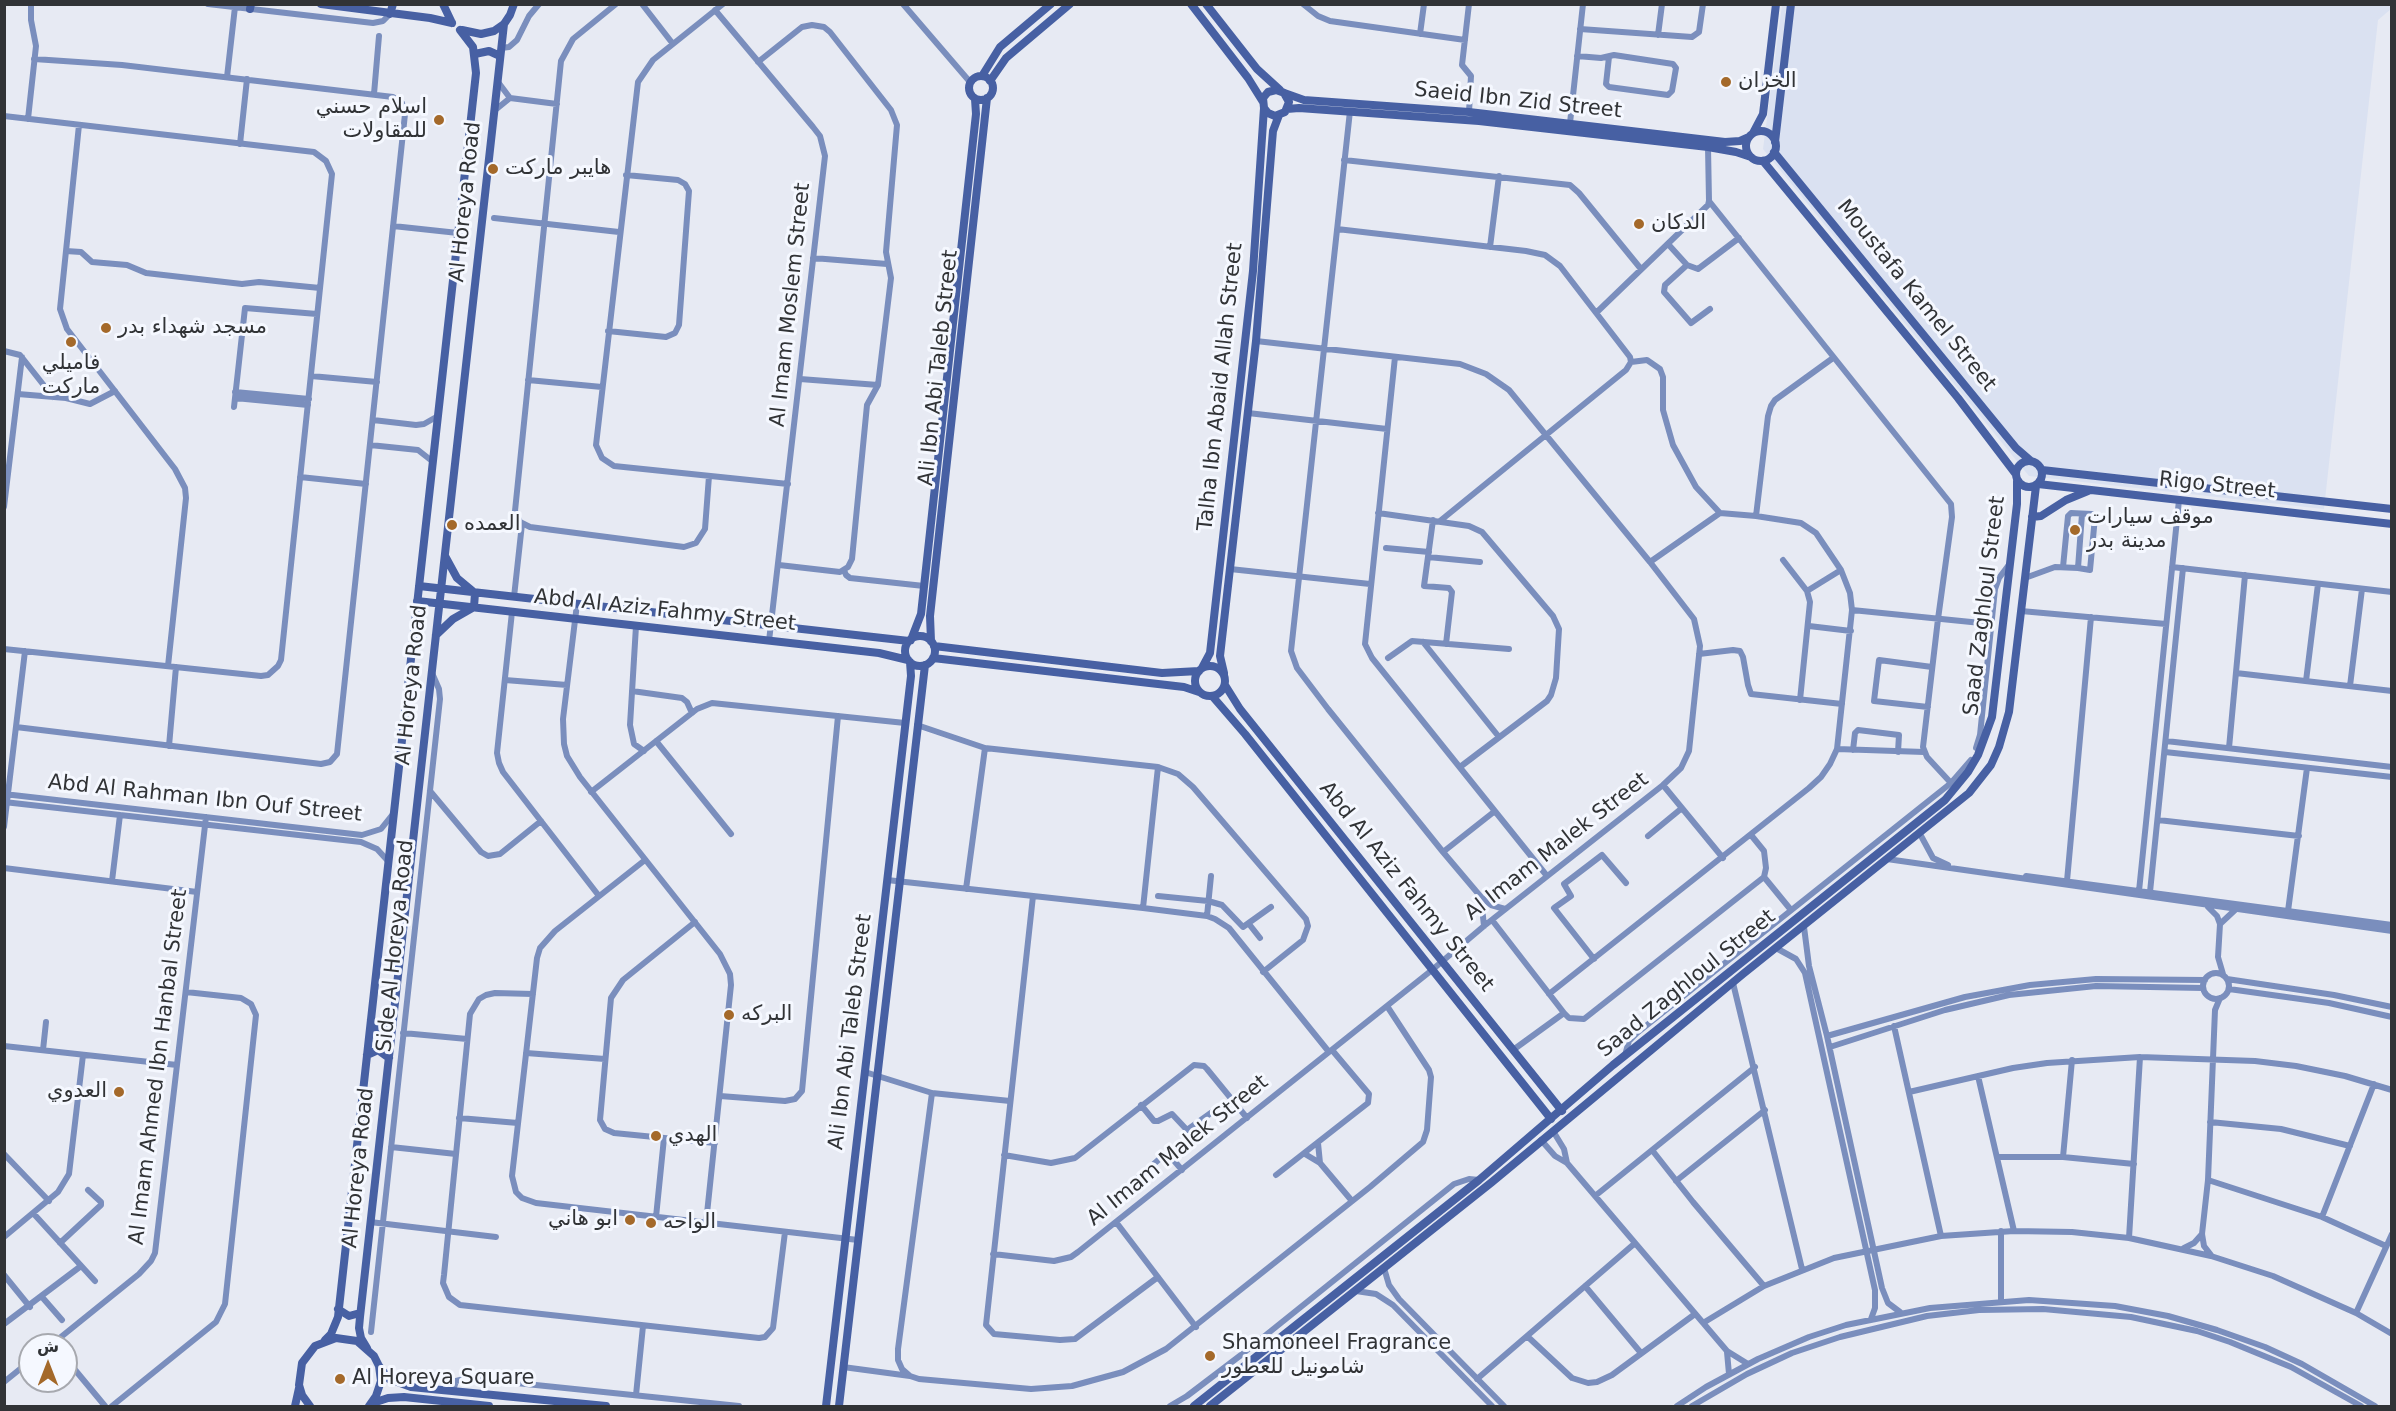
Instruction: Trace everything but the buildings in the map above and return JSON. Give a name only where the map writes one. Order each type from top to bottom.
[{"type":"street","points":[[28,119],[36,40],[31,4]]},
{"type":"street","points":[[208,4],[235,8],[251,7],[373,23],[383,21],[390,14],[393,4]]},
{"type":"street","points":[[321,4],[452,23]]},
{"type":"street","points":[[443,4],[447,16],[473,47],[475,54],[486,51],[501,52],[509,47],[517,40],[529,16],[539,4]]},
{"type":"street","points":[[510,15],[514,4]]},
{"type":"street","points":[[460,30],[481,34],[494,31],[504,24],[521,4]]},
{"type":"street","points":[[514,597],[522,524],[515,511],[561,61],[566,50],[582,31],[616,4]]},
{"type":"street","points":[[642,4],[673,44]]},
{"type":"street","points":[[723,4],[652,60],[638,82],[596,445],[598,452],[614,466],[788,484]]},
{"type":"street","points":[[903,4],[970,82]]},
{"type":"street","points":[[986,79],[976,77],[970,82],[969,91],[975,99],[987,98],[992,90],[986,79],[988,64],[1000,47],[1052,4]]},
{"type":"street","points":[[986,79],[1006,58],[1070,4]]},
{"type":"street","points":[[1191,4],[1248,78],[1263,105],[1271,115],[1279,116],[1287,109],[1288,99],[1282,92],[1268,92],[1263,105]]},
{"type":"street","name":"Saeid Ibn Zid Street","points":[[1206,4],[1257,69],[1282,92],[1304,104],[1350,111],[1479,121],[1708,147],[1732,146],[1751,135]]},
{"type":"street","points":[[1303,4],[1318,16],[1330,21],[1465,40]]},
{"type":"street","points":[[1420,34],[1424,4]]},
{"type":"street","points":[[1469,4],[1462,64],[1472,79],[1469,112]]},
{"type":"street","points":[[1570,123],[1583,4]]},
{"type":"street","points":[[1658,35],[1662,4]]},
{"type":"street","points":[[1580,29],[1695,37],[1699,33],[1703,4]]},
{"type":"street","points":[[1776,4],[1763,114],[1746,148],[1751,157],[1763,161],[1774,152],[1791,4]]},
{"type":"street","points":[[227,77],[235,8]]},
{"type":"street","name":"Al Imam Moslem Street","points":[[715,10],[813,127],[824,146],[825,156],[769,641]]},
{"type":"street","name":"Al Horeya Road","points":[[379,1366],[367,1348],[359,1328],[360,1313],[504,24]]},
{"type":"street","points":[[758,62],[801,27],[812,25],[824,27],[894,115],[897,125],[886,252],[891,278],[878,385],[867,405],[852,559],[844,570],[836,572],[779,566]]},
{"type":"street","points":[[374,94],[379,36]]},
{"type":"street","name":"Al Horeya Road","points":[[325,1340],[336,1326],[338,1310],[476,73],[475,54]]},
{"type":"street","points":[[1577,56],[1608,57],[1614,55],[1673,63],[1676,68],[1672,91],[1668,95],[1609,87],[1606,84],[1608,57]]},
{"type":"street","points":[[16,727],[321,764],[334,759],[338,750],[404,108],[398,99],[374,94],[122,65],[34,59]]},
{"type":"street","points":[[1248,78],[1254,77],[1257,69]]},
{"type":"street","points":[[240,144],[247,79]]},
{"type":"street","points":[[497,80],[510,99],[557,104]]},
{"type":"street","name":"Ali Ibn Abi Taleb Street","points":[[958,315],[987,98]]},
{"type":"street","points":[[494,112],[510,99]]},
{"type":"street","name":"Ali Ibn Abi Taleb Street","points":[[910,640],[926,615],[958,315],[975,99]]},
{"type":"street","name":"Saeid Ibn Zid Street","points":[[1287,109],[1304,104],[1469,112],[1570,123],[1732,146],[1751,157]]},
{"type":"street","name":"Talha Ibn Abaid Allah Street","points":[[1201,669],[1207,661],[1211,642],[1253,271],[1263,105]]},
{"type":"street","points":[[1350,111],[1291,651],[1297,668],[1328,709],[1480,897],[1491,905],[1505,909]]},
{"type":"street","points":[[1763,114],[1777,117]]},
{"type":"street","points":[[4,116],[314,152],[321,156],[330,167],[332,174],[281,660],[278,666],[268,675],[261,676],[4,649]]},
{"type":"street","name":"Talha Ibn Abaid Allah Street","points":[[1224,673],[1220,656],[1221,644],[1256,341],[1273,131],[1279,116]]},
{"type":"street","points":[[79,125],[61,299],[62,319],[67,329],[175,469],[185,488],[172,667],[169,746]]},
{"type":"street","points":[[1751,135],[1758,132],[1768,133],[1775,141]]},
{"type":"street","points":[[1262,143],[1268,141],[1272,143]]},
{"type":"street","points":[[1597,312],[1705,209],[1709,201],[1708,147]]},
{"type":"street","name":"Moustafa Kamel Street","points":[[1774,152],[2013,445],[2031,461]]},
{"type":"street","points":[[1344,160],[1564,183],[1575,188],[1641,269]]},
{"type":"street","name":"Moustafa Kamel Street","points":[[1763,161],[1818,225],[2001,452],[2016,477]]},
{"type":"street","points":[[608,331],[666,337],[675,333],[679,325],[689,191],[685,184],[678,180],[626,175]]},
{"type":"street","points":[[1490,247],[1499,176]]},
{"type":"street","points":[[1709,201],[1951,504],[1952,517],[1932,667],[1924,753]]},
{"type":"street","points":[[494,218],[620,232]]},
{"type":"street","points":[[393,226],[458,233]]},
{"type":"street","points":[[1337,229],[1538,253],[1553,260],[1597,312],[1630,357],[1631,362],[1626,370],[1436,521],[1424,586],[1449,588],[1452,591],[1446,644]]},
{"type":"street","points":[[1668,244],[1687,265],[1694,269],[1702,267],[1739,238]]},
{"type":"street","points":[[66,251],[81,253],[92,262],[127,266],[143,273],[242,284],[259,282],[320,288]]},
{"type":"street","points":[[813,258],[887,264]]},
{"type":"street","points":[[1687,265],[1665,285],[1664,292],[1691,323],[1710,309]]},
{"type":"street","points":[[234,407],[245,308],[317,314]]},
{"type":"street","name":"Al Imam Malek Street","points":[[993,1254],[1047,1261],[1062,1260],[1078,1252],[1663,785],[1681,768],[1689,751],[1699,654],[1699,633],[1694,619],[1547,434],[1509,390],[1486,374],[1460,364],[1256,341]]},
{"type":"street","points":[[4,351],[18,353],[53,397]]},
{"type":"street","points":[[4,507],[22,357]]},
{"type":"street","points":[[1395,357],[1364,637],[1367,651],[1547,876]]},
{"type":"street","points":[[1756,516],[1771,406],[1775,400],[1833,358]]},
{"type":"street","points":[[1631,362],[1647,360],[1660,369],[1663,377],[1663,410],[1673,446],[1696,487],[1720,513]]},
{"type":"street","points":[[311,376],[377,382]]},
{"type":"street","points":[[800,379],[878,385]]},
{"type":"street","points":[[528,380],[602,387]]},
{"type":"street","points":[[18,394],[53,397],[90,404],[115,392]]},
{"type":"street","points":[[235,395],[308,402]]},
{"type":"street","points":[[1248,412],[1387,429]]},
{"type":"street","points":[[373,420],[416,426],[438,416]]},
{"type":"street","points":[[370,445],[418,450],[432,461]]},
{"type":"street","points":[[2001,452],[2013,445]]},
{"type":"street","points":[[2031,461],[2038,464],[2042,470],[2042,478],[2037,485],[2026,487],[2016,477],[2022,462],[2031,461]]},
{"type":"street","name":"Ali Ibn Abi Taleb Street","points":[[932,644],[926,615],[924,586],[942,468]]},
{"type":"street","name":"Rigo Street","points":[[2042,470],[2391,509]]},
{"type":"street","points":[[2066,487],[2067,473]]},
{"type":"street","points":[[522,524],[530,527],[690,546],[700,538],[705,529],[709,476]]},
{"type":"street","points":[[300,477],[366,484]]},
{"type":"street","name":"Saad Zaghloul Street","points":[[1194,1407],[1356,1291],[1624,1056],[1841,890],[1945,800],[1968,772],[1978,755],[1989,726],[1996,697],[2017,504],[2016,477]]},
{"type":"street","name":"Saad Zaghloul Street","points":[[1210,1407],[1286,1340],[1485,1179],[1553,1131],[1804,927],[1841,890],[1887,860],[1969,793],[1991,765],[1999,747],[2008,711],[2037,485]]},
{"type":"street","name":"Rigo Street","points":[[2037,485],[2391,524]]},
{"type":"street","points":[[2032,517],[2041,516],[2066,500],[2090,490]]},
{"type":"street","points":[[2139,891],[2179,500]]},
{"type":"street","points":[[2345,519],[2347,504]]},
{"type":"street","points":[[1378,513],[1469,525],[1482,532],[1553,616],[1558,629],[1556,678],[1551,695],[1541,706],[1460,767]]},
{"type":"street","points":[[1549,994],[1751,836],[1821,777],[1836,749],[1852,610],[1850,593],[1841,570],[1816,533],[1807,526],[1756,516],[1720,513],[1650,562]]},
{"type":"street","points":[[2025,578],[2055,567],[2090,570],[2095,518],[2092,514],[2071,513],[2068,516],[2063,567]]},
{"type":"street","points":[[2078,568],[2082,514]]},
{"type":"street","points":[[1386,548],[1479,562]]},
{"type":"street","points":[[436,635],[453,619],[474,607],[475,593],[457,578],[445,554]]},
{"type":"street","points":[[1783,560],[1807,591],[1810,602],[1800,700]]},
{"type":"street","points":[[1624,1056],[1632,1037],[1951,783],[1973,757],[1980,735],[1997,583],[2011,563]]},
{"type":"street","points":[[2172,567],[2391,592]]},
{"type":"street","points":[[2150,892],[2183,568]]},
{"type":"street","points":[[1230,569],[1370,584]]},
{"type":"street","points":[[844,570],[850,578],[924,586]]},
{"type":"street","points":[[1807,591],[1841,570]]},
{"type":"street","points":[[2229,748],[2245,575]]},
{"type":"street","points":[[2306,681],[2318,584]]},
{"type":"street","name":"Abd Al Aziz Fahmy Street","points":[[419,586],[889,640],[910,640]]},
{"type":"street","points":[[2350,686],[2362,589]]},
{"type":"street","name":"Abd Al Aziz Fahmy Street","points":[[417,601],[887,654],[909,661]]},
{"type":"street","points":[[577,604],[562,732],[573,767],[695,922],[726,963],[730,974],[731,985],[706,1223]]},
{"type":"street","points":[[1852,610],[1991,624]]},
{"type":"street","points":[[2021,610],[2166,624]]},
{"type":"street","points":[[512,612],[497,753],[499,763],[503,772],[598,896]]},
{"type":"street","points":[[2067,881],[2091,617]]},
{"type":"street","points":[[636,626],[631,738],[638,748],[644,751]]},
{"type":"street","points":[[1809,626],[1851,631]]},
{"type":"street","points":[[921,636],[932,644],[949,648],[1176,673],[1214,666],[1224,673],[1226,685],[1223,691],[1213,697],[1175,686],[947,660],[929,661],[919,666],[909,661],[905,650],[910,640],[921,636]]},
{"type":"street","points":[[887,654],[889,640]]},
{"type":"street","points":[[1388,657],[1412,641],[1509,650]]},
{"type":"street","points":[[1211,642],[1216,646],[1221,644]]},
{"type":"street","points":[[1423,642],[1499,737]]},
{"type":"street","points":[[929,661],[932,644]]},
{"type":"street","points":[[947,660],[946,654],[949,648]]},
{"type":"street","points":[[4,827],[25,651]]},
{"type":"street","points":[[1699,654],[1740,651],[1750,693],[1842,704]]},
{"type":"street","points":[[1928,707],[1874,701],[1879,660],[1932,667]]},
{"type":"street","name":"Ali Ibn Abi Taleb Street","points":[[826,1403],[910,682],[909,661]]},
{"type":"street","name":"Ali Ibn Abi Taleb Street","points":[[839,1404],[922,683],[929,661]]},
{"type":"street","points":[[2162,668],[2173,669]]},
{"type":"street","points":[[1199,692],[1195,679],[1201,669]]},
{"type":"street","name":"Side Al Horeya Road","points":[[371,1332],[440,699],[436,681],[431,673]]},
{"type":"street","points":[[1175,686],[1176,673]]},
{"type":"street","points":[[2236,673],[2391,691]]},
{"type":"street","points":[[505,680],[567,685]]},
{"type":"street","points":[[910,682],[922,683]]},
{"type":"street","name":"Abd Al Aziz Fahmy Street","points":[[1226,685],[1240,709],[1562,1110]]},
{"type":"street","points":[[632,691],[676,696],[687,702],[692,713]]},
{"type":"street","name":"Abd Al Aziz Fahmy Street","points":[[1213,697],[1551,1119]]},
{"type":"street","points":[[591,792],[692,713],[712,703],[905,723]]},
{"type":"street","points":[[1231,717],[1233,710],[1240,709]]},
{"type":"street","points":[[720,1096],[785,1101],[795,1099],[802,1090],[838,716]]},
{"type":"street","points":[[917,725],[985,748],[1158,767],[1178,774],[1186,780],[1306,919],[1308,926],[1303,940],[1263,972]]},
{"type":"street","points":[[1853,750],[1855,733],[1858,730],[1899,735],[1898,752]]},
{"type":"street","points":[[656,741],[731,834]]},
{"type":"street","points":[[2166,741],[2391,767]]},
{"type":"street","points":[[2215,758],[2216,747]]},
{"type":"street","points":[[966,889],[985,748]]},
{"type":"street","points":[[1836,749],[1924,753],[1951,783]]},
{"type":"street","points":[[2165,752],[2391,777]]},
{"type":"street","points":[[1143,908],[1158,767]]},
{"type":"street","points":[[2288,911],[2307,768]]},
{"type":"street","points":[[1663,785],[1723,858]]},
{"type":"street","points":[[430,791],[481,852],[488,856],[500,854],[541,821]]},
{"type":"street","name":"Abd Al Rahman Ibn Ouf Street","points":[[6,798],[120,815],[362,835],[381,829],[393,813]]},
{"type":"street","name":"Abd Al Rahman Ibn Ouf Street","points":[[6,798],[361,842],[377,849],[388,861]]},
{"type":"street","points":[[1648,836],[1682,808]]},
{"type":"street","points":[[1443,852],[1495,811]]},
{"type":"street","points":[[112,881],[120,815]]},
{"type":"street","points":[[2158,820],[2299,836]]},
{"type":"street","name":"Al Imam Ahmed Ibn Hanbal Street","points":[[66,1333],[139,1274],[155,1253],[205,821]]},
{"type":"street","points":[[1920,834],[1928,852],[1946,865],[2391,925]]},
{"type":"street","points":[[1492,920],[1569,1018],[1577,1020],[1591,1016],[1764,877],[1766,859],[1764,851],[1751,836]]},
{"type":"street","points":[[1594,959],[1554,908],[1571,896],[1564,886],[1602,855],[1626,883]]},
{"type":"street","points":[[645,860],[546,938],[537,958],[512,1176],[513,1184],[522,1198],[538,1203],[858,1240]]},
{"type":"street","points":[[1887,860],[2391,931]]},
{"type":"street","points":[[4,868],[197,892]]},
{"type":"street","points":[[1207,916],[1211,876]]},
{"type":"street","points":[[1764,877],[1791,910]]},
{"type":"street","points":[[887,880],[1207,916],[1229,928],[1263,972],[1369,1094],[1366,1106],[1276,1175]]},
{"type":"street","points":[[1033,896],[986,1325],[994,1334],[1060,1340],[1075,1339],[1158,1277]]},
{"type":"street","points":[[1158,896],[1208,901],[1222,905],[1243,927],[1271,907]]},
{"type":"street","points":[[1480,897],[1484,926]]},
{"type":"street","points":[[2207,906],[2214,912],[2220,924],[2218,957],[2229,989],[2226,995],[2220,998],[2210,997]]},
{"type":"street","points":[[2220,924],[2235,910]]},
{"type":"street","points":[[695,922],[616,988],[609,1008],[600,1115],[602,1125],[614,1133],[715,1143]]},
{"type":"street","points":[[1249,924],[1260,938]]},
{"type":"street","points":[[1804,927],[1809,966],[1830,1047],[1885,1298],[1892,1307],[1901,1312]]},
{"type":"street","points":[[1776,948],[1796,959],[1805,973],[1876,1296],[1871,1319]]},
{"type":"street","points":[[2215,1011],[2204,988],[2218,957]]},
{"type":"street","points":[[1827,1036],[1965,997],[2030,985],[2096,979],[2207,977],[2216,973],[2225,977],[2391,1007]]},
{"type":"street","points":[[1733,983],[1802,1269]]},
{"type":"street","points":[[1830,1047],[1977,1002],[2050,989],[2107,986],[2204,988]]},
{"type":"street","points":[[2229,989],[2329,1003],[2391,1017]]},
{"type":"street","points":[[112,1407],[216,1322],[225,1304],[256,1015],[251,1004],[241,998],[186,992]]},
{"type":"street","points":[[533,994],[495,993],[479,999],[470,1014],[443,1283],[449,1297],[460,1305],[753,1338],[765,1336],[773,1329],[785,1232]]},
{"type":"street","points":[[2211,1256],[2204,1246],[2202,1234],[2208,1180],[2215,1011],[2220,998]]},
{"type":"street","points":[[843,1367],[919,1379],[1031,1389],[1072,1386],[1108,1377],[1138,1365],[1166,1348],[1196,1327],[1420,1144],[1426,1134],[1431,1077],[1429,1070],[1387,1006]]},
{"type":"street","points":[[1513,1050],[1564,1013]]},
{"type":"street","points":[[370,1020],[378,1029],[386,1029],[392,1024]]},
{"type":"street","points":[[43,1050],[46,1022]]},
{"type":"street","points":[[1894,1026],[1941,1236]]},
{"type":"street","points":[[404,1033],[467,1039]]},
{"type":"street","points":[[4,1046],[177,1065]]},
{"type":"street","points":[[367,1055],[378,1050],[389,1058]]},
{"type":"street","points":[[526,1053],[605,1059]]},
{"type":"street","points":[[4,1237],[49,1201],[65,1184],[72,1164],[83,1055]]},
{"type":"street","points":[[1909,1092],[2024,1066],[2072,1060],[2140,1057],[2213,1059],[2296,1066],[2391,1090]]},
{"type":"street","points":[[2129,1238],[2140,1057]]},
{"type":"street","points":[[2063,1157],[2072,1060]]},
{"type":"street","points":[[1004,1155],[1051,1163],[1075,1158],[1194,1065],[1207,1069],[1247,1118]]},
{"type":"street","points":[[1595,1196],[1755,1068]]},
{"type":"street","points":[[865,1072],[932,1093],[1010,1101]]},
{"type":"street","points":[[1978,1076],[2014,1231]]},
{"type":"street","points":[[1529,1092],[1540,1083]]},
{"type":"street","points":[[2322,1217],[2374,1084]]},
{"type":"street","points":[[910,1376],[902,1369],[898,1359],[898,1349],[932,1093]]},
{"type":"street","points":[[1141,1105],[1154,1121],[1172,1114],[1187,1131],[1222,1105]]},
{"type":"street","points":[[1676,1181],[1765,1110]]},
{"type":"street","points":[[459,1118],[518,1123]]},
{"type":"street","points":[[2210,1122],[2281,1129],[2350,1146]]},
{"type":"street","points":[[1553,1131],[1564,1149],[1567,1163]]},
{"type":"street","points":[[656,1217],[664,1138]]},
{"type":"street","points":[[1541,1140],[1555,1156],[1567,1163],[1727,1352],[1748,1364]]},
{"type":"street","points":[[1318,1143],[1320,1162]]},
{"type":"street","points":[[391,1147],[456,1154]]},
{"type":"street","points":[[1652,1150],[1764,1286]]},
{"type":"street","points":[[4,1154],[49,1201]]},
{"type":"street","points":[[1305,1154],[1320,1162],[1352,1201]]},
{"type":"street","points":[[1139,1177],[1164,1155],[1170,1156],[1182,1170]]},
{"type":"street","points":[[1997,1157],[2063,1157],[2134,1164]]},
{"type":"street","points":[[1170,1407],[1225,1367],[1454,1184],[1469,1179],[1485,1179]]},
{"type":"street","points":[[2208,1180],[2322,1217],[2386,1246]]},
{"type":"street","points":[[60,1243],[101,1205],[101,1202],[88,1190]]},
{"type":"street","points":[[33,1213],[95,1281]]},
{"type":"street","points":[[370,1222],[496,1237]]},
{"type":"street","points":[[1116,1222],[1196,1327]]},
{"type":"street","points":[[2001,1231],[2001,1301]]},
{"type":"street","points":[[1703,1323],[1764,1286],[1802,1269],[1866,1250],[1941,1236],[2014,1231],[2072,1232],[2129,1238],[2182,1248],[2273,1276],[2356,1313],[2391,1334]]},
{"type":"street","points":[[2356,1313],[2391,1233]]},
{"type":"street","points":[[2182,1248],[2193,1243],[2202,1234]]},
{"type":"street","points":[[1477,1379],[1634,1244]]},
{"type":"street","points":[[4,1324],[30,1307],[81,1266]]},
{"type":"street","points":[[1384,1268],[1389,1285],[1399,1299],[1504,1407]]},
{"type":"street","points":[[4,1275],[30,1307]]},
{"type":"street","points":[[1585,1286],[1641,1353]]},
{"type":"street","points":[[1356,1291],[1376,1294],[1393,1305],[1492,1407]]},
{"type":"street","points":[[42,1297],[62,1320]]},
{"type":"street","points":[[1677,1407],[1729,1374],[1809,1337],[1901,1312],[2001,1301],[2086,1303],[2143,1311],[2193,1323],[2265,1347],[2337,1383],[2375,1407]]},
{"type":"street","points":[[1692,1407],[1747,1374],[1792,1353],[1840,1337],[1927,1316],[1979,1310],[2043,1309],[2131,1317],[2197,1331],[2291,1367],[2361,1407]]},
{"type":"street","points":[[338,1310],[349,1316],[360,1313]]},
{"type":"street","points":[[1527,1336],[1572,1378],[1588,1383],[1605,1379],[1695,1314]]},
{"type":"street","points":[[636,1395],[643,1326]]},
{"type":"street","points":[[295,1407],[302,1363],[315,1346],[325,1340],[347,1338],[367,1348]]},
{"type":"street","points":[[1727,1352],[1729,1374]]},
{"type":"street","points":[[379,1366],[389,1379],[411,1387],[606,1407]]},
{"type":"street","points":[[371,1405],[381,1381],[379,1366]]},
{"type":"street","points":[[4,1382],[18,1371]]},
{"type":"street","points":[[78,1374],[105,1407]]},
{"type":"street","points":[[453,1390],[456,1381],[468,1378],[739,1407]]},
{"type":"street","points":[[299,1385],[310,1407]]},
{"type":"street","points":[[411,1387],[411,1398]]},
{"type":"street","points":[[371,1405],[396,1397],[489,1407]]},
{"type":"street","points":[[826,1403],[839,1404]]},
{"type":"shaded area","points":[[1782,5],[2391,5],[2391,9],[2378,20],[2324,509],[2029,476],[1763,149]]},
{"type":"place","name":"الخزان","points":[[1726,82]]},
{"type":"place","name":"اسلام حسني للمقاولات","points":[[439,120]]},
{"type":"place","name":"هايبر ماركت","points":[[493,169]]},
{"type":"place","name":"الدكان","points":[[1639,224]]},
{"type":"place","name":"مسجد شهداء بدر","points":[[106,328]]},
{"type":"place","name":"فاميلي ماركت","points":[[71,342]]},
{"type":"place","name":"العمده","points":[[452,525]]},
{"type":"place","name":"موقف سيارات مدينة بدر","points":[[2075,530]]},
{"type":"place","name":"البركه","points":[[729,1015]]},
{"type":"place","name":"العدوي","points":[[119,1092]]},
{"type":"place","name":"الهدي","points":[[656,1136]]},
{"type":"place","name":"ابو هاني","points":[[630,1220]]},
{"type":"place","name":"الواحه","points":[[651,1223]]},
{"type":"place","name":"Shamoneel Fragrance شامونيل للعطور","points":[[1210,1356]]},
{"type":"place","name":"Al Horeya Square","points":[[340,1379]]}]
